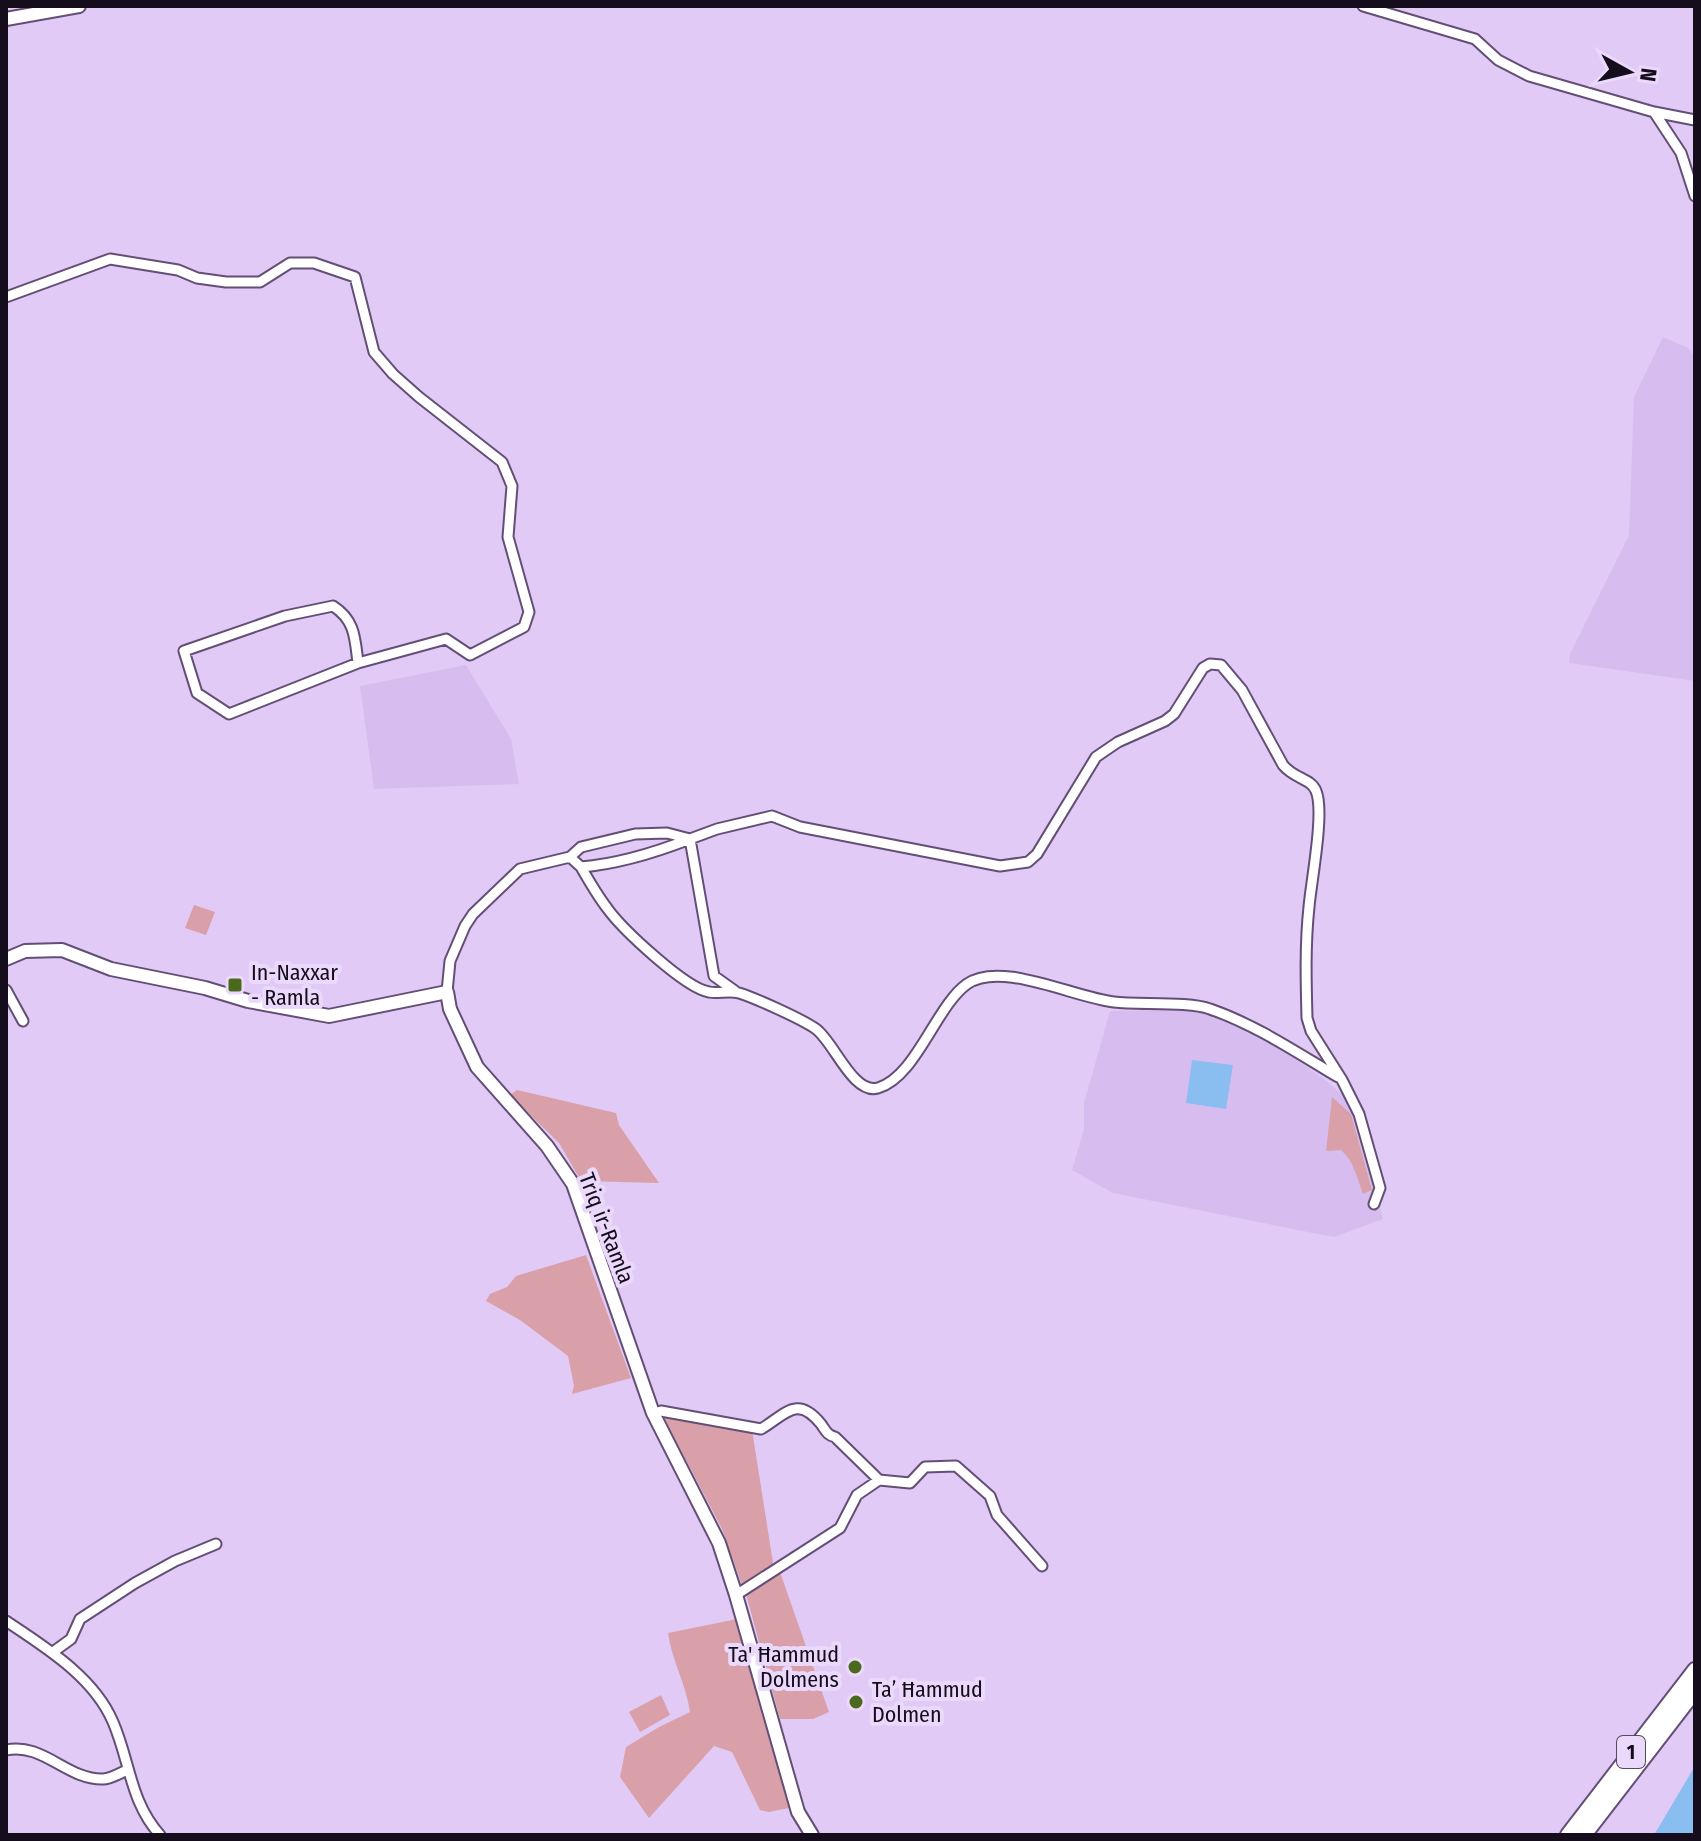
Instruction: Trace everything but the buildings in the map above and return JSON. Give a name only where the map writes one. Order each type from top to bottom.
[{"type":"highway","name":"1","points":[[1568,1835],[1695,1670]]},
{"type":"highway","name":"1","points":[[1584,1835],[1695,1691]]},
{"type":"main road","points":[[6,19],[79,6]]},
{"type":"main road","points":[[6,959],[25,951],[62,950],[111,969],[205,988],[248,1001],[329,1016],[447,992]]},
{"type":"main road","name":"Triq ir-Ramla","points":[[447,992],[450,1009],[477,1067],[547,1146],[573,1184],[653,1413],[719,1543],[798,1812],[812,1835]]},
{"type":"street","points":[[1363,6],[1475,39],[1498,60],[1529,76],[1654,112],[1695,120]]},
{"type":"street","points":[[1654,112],[1681,153],[1695,196]]},
{"type":"street","points":[[6,297],[110,259],[178,270],[197,278],[226,282],[260,282],[290,263],[314,263],[355,277],[374,352],[419,397],[502,462],[512,486],[508,537],[529,612],[524,627],[470,655],[446,639],[358,663],[229,714],[197,693],[184,651],[285,616],[333,606],[347,615],[355,636],[358,663]]},
{"type":"street","points":[[581,867],[651,854],[717,829],[772,816],[800,827],[1000,866],[1028,862],[1037,854],[1096,757],[1118,742],[1165,721],[1174,714],[1203,668],[1210,664],[1221,665],[1242,690],[1283,765],[1291,774],[1308,781],[1317,793],[1314,878],[1309,905],[1307,1018],[1311,1031],[1359,1114],[1380,1188],[1374,1204]]},
{"type":"street","points":[[447,992],[450,961],[473,914],[520,869],[570,857],[581,847],[635,834],[667,833],[690,839]]},
{"type":"street","points":[[690,839],[714,976],[736,992],[816,1028],[831,1044],[855,1081],[869,1089],[878,1088],[895,1078],[966,984],[986,975],[1110,1002],[1205,1007],[1249,1024],[1342,1080]]},
{"type":"street","points":[[570,857],[581,867],[608,911],[659,960],[686,981],[707,992],[736,992]]},
{"type":"street","points":[[6,990],[23,1021]]},
{"type":"street","points":[[653,1413],[661,1411],[761,1429],[793,1408],[803,1409],[879,1480],[910,1483],[925,1467],[956,1466],[990,1496],[997,1515],[1042,1566]]},
{"type":"street","points":[[736,1595],[840,1528],[857,1495],[879,1480]]},
{"type":"street","points":[[53,1652],[71,1639],[80,1619],[135,1583],[175,1561],[216,1544]]},
{"type":"street","points":[[6,1621],[53,1652],[107,1709],[140,1808],[160,1835]]},
{"type":"street","points":[[6,1750],[14,1748],[38,1752],[71,1770],[105,1780],[127,1770]]},
{"type":"shaded area","points":[[1663,337],[1688,348],[1695,357],[1695,681],[1569,663],[1570,654],[1629,535],[1634,397]]},
{"type":"shaded area","points":[[466,665],[511,739],[519,784],[374,789],[360,686]]},
{"type":"shaded area","points":[[194,905],[215,912],[206,935],[185,928]]},
{"type":"shaded area","points":[[1197,1009],[1256,1031],[1345,1097],[1357,1120],[1383,1219],[1334,1237],[1113,1193],[1072,1170],[1084,1129],[1084,1103],[1110,1011]]},
{"type":"shaded area","points":[[517,1090],[616,1113],[619,1125],[659,1183],[581,1181],[559,1143],[510,1095]]},
{"type":"shaded area","points":[[1332,1097],[1351,1114],[1372,1190],[1363,1194],[1355,1170],[1345,1154],[1341,1150],[1326,1151]]},
{"type":"shaded area","points":[[586,1255],[631,1378],[572,1394],[574,1386],[568,1356],[520,1320],[486,1301],[490,1294],[507,1287],[516,1276]]},
{"type":"shaded area","points":[[661,1412],[752,1430],[774,1569],[748,1586],[742,1585],[722,1529]]},
{"type":"shaded area","points":[[780,1572],[829,1712],[813,1719],[780,1719],[746,1594]]},
{"type":"shaded area","points":[[737,1619],[789,1808],[769,1812],[760,1810],[732,1752],[714,1746],[649,1818],[620,1777],[626,1747],[690,1712],[668,1633]]},
{"type":"shaded area","points":[[661,1695],[670,1715],[640,1732],[629,1712]]},
{"type":"water","points":[[1192,1060],[1233,1065],[1226,1109],[1186,1103]]},
{"type":"water","points":[[1695,1766],[1695,1835],[1654,1835]]},
{"type":"place","name":"In-Naxxar - Ramla","points":[[235,985]]},
{"type":"place","name":"Ta' Ħammud Dolmens","points":[[855,1667]]},
{"type":"place","name":"Ta’ Ħammud Dolmen","points":[[856,1702]]}]
